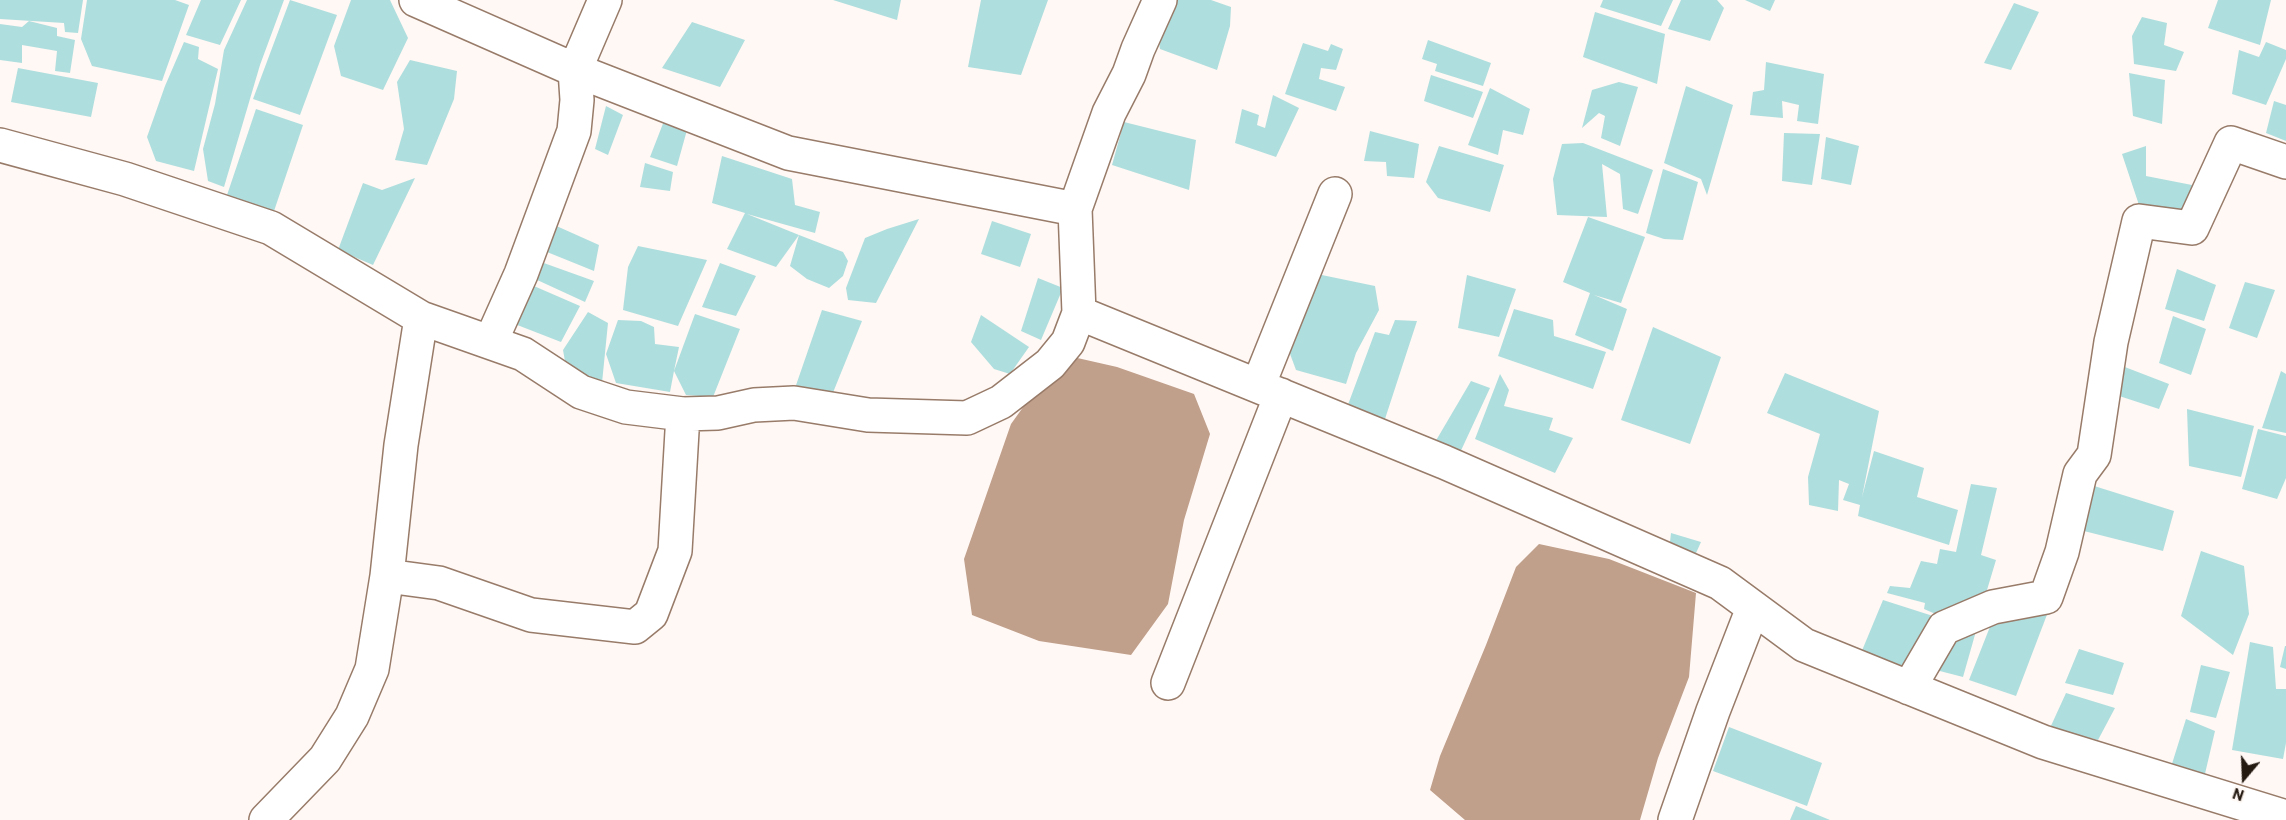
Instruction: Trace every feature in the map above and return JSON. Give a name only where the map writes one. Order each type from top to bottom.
[{"type":"street","points":[[416,0],[575,70],[788,153],[1075,209]]},
{"type":"street","points":[[491,341],[521,274],[574,131],[577,100],[575,70],[605,0]]},
{"type":"street","points":[[0,145],[125,179],[271,228],[421,318],[523,354],[581,392],[626,407],[683,414],[718,413],[778,403],[794,403],[868,415],[967,418],[1002,402],[1050,364],[1068,342],[1079,313],[1075,209],[1109,113],[1129,74],[1160,0]]},
{"type":"street","points":[[1909,688],[1944,628],[1993,606],[2046,597],[2062,552],[2080,474],[2094,455],[2111,342],[2139,221],[2192,228],[2231,143],[2286,162]]},
{"type":"street","points":[[1168,683],[1270,391],[1335,194]]},
{"type":"street","points":[[1079,313],[1444,462],[1720,583],[1804,645],[2043,742],[2286,817]]},
{"type":"street","points":[[266,820],[325,759],[352,716],[372,669],[387,576],[401,445],[421,318]]},
{"type":"street","points":[[387,576],[439,584],[531,615],[635,627],[651,614],[675,551],[683,414]]},
{"type":"street","points":[[1676,820],[1713,711],[1753,608]]},
{"type":"shaded area","points":[[1073,357],[1117,367],[1194,394],[1210,434],[1184,520],[1168,604],[1131,655],[1039,641],[972,615],[964,559],[1011,424],[1034,392]]},
{"type":"shaded area","points":[[1539,544],[1609,559],[1696,593],[1689,677],[1658,758],[1640,820],[1465,820],[1430,790],[1440,756],[1516,567]]},
{"type":"building","points":[[0,0],[83,0],[78,33],[65,32],[64,23],[0,19]]},
{"type":"building","points":[[87,0],[175,0],[189,5],[162,81],[92,66],[81,39]]},
{"type":"building","points":[[201,0],[241,0],[220,45],[186,35]]},
{"type":"building","points":[[247,0],[284,0],[260,65],[224,187],[208,181],[203,149],[215,104],[224,50]]},
{"type":"building","points":[[290,0],[337,15],[300,115],[253,99]]},
{"type":"building","points":[[351,0],[390,0],[408,38],[383,90],[341,76],[334,46]]},
{"type":"building","points":[[833,0],[901,0],[897,20]]},
{"type":"building","points":[[981,0],[1048,0],[1021,75],[968,67]]},
{"type":"building","points":[[1169,0],[1211,0],[1231,7],[1230,26],[1217,70],[1160,49],[1156,25]]},
{"type":"building","points":[[1603,0],[1673,0],[1661,26],[1600,7]]},
{"type":"building","points":[[1681,0],[1717,0],[1724,8],[1710,41],[1668,29]]},
{"type":"building","points":[[1745,0],[1775,0],[1770,11]]},
{"type":"building","points":[[2218,0],[2271,0],[2260,45],[2208,28]]},
{"type":"building","points":[[2014,3],[2039,12],[2011,70],[1984,63]]},
{"type":"building","points":[[1595,12],[1665,34],[1657,84],[1583,57]]},
{"type":"building","points":[[2142,17],[2167,23],[2164,45],[2184,52],[2176,71],[2134,64],[2132,36]]},
{"type":"building","points":[[29,21],[57,28],[57,36],[75,40],[70,73],[55,71],[57,51],[22,45],[22,63],[0,60],[0,24],[22,27]]},
{"type":"building","points":[[692,22],[745,40],[720,87],[662,68]]},
{"type":"building","points":[[1428,40],[1491,63],[1483,86],[1435,71],[1437,64],[1422,59]]},
{"type":"building","points":[[184,42],[199,47],[198,59],[218,69],[194,171],[156,161],[147,137]]},
{"type":"building","points":[[2266,42],[2286,50],[2286,59],[2266,105],[2232,94],[2239,50],[2259,57]]},
{"type":"building","points":[[1303,43],[1328,51],[1331,44],[1343,49],[1336,70],[1321,68],[1319,79],[1345,87],[1336,111],[1285,94]]},
{"type":"building","points":[[410,60],[457,71],[454,99],[427,165],[395,160],[404,129],[397,82]]},
{"type":"building","points":[[1766,62],[1824,74],[1818,124],[1797,121],[1799,105],[1782,101],[1783,118],[1750,115],[1753,92],[1764,90]]},
{"type":"building","points":[[18,68],[98,83],[91,117],[11,102]]},
{"type":"building","points":[[2129,73],[2165,80],[2162,124],[2133,116]]},
{"type":"building","points":[[1431,75],[1483,92],[1473,118],[1424,101]]},
{"type":"building","points":[[1619,82],[1638,87],[1620,146],[1601,138],[1605,116],[1599,113],[1582,128],[1592,90]]},
{"type":"building","points":[[1686,86],[1733,105],[1707,195],[1701,179],[1664,163]]},
{"type":"building","points":[[1490,88],[1530,109],[1523,135],[1503,130],[1498,155],[1468,145]]},
{"type":"building","points":[[1273,95],[1299,108],[1276,157],[1235,143],[1242,109],[1259,115],[1257,125],[1265,128]]},
{"type":"building","points":[[2274,101],[2286,105],[2286,141],[2266,133]]},
{"type":"building","points":[[606,106],[623,115],[608,155],[595,149]]},
{"type":"building","points":[[256,109],[303,125],[272,217],[225,201]]},
{"type":"building","points":[[664,121],[687,130],[677,166],[650,157]]},
{"type":"building","points":[[1124,122],[1196,140],[1189,190],[1112,165]]},
{"type":"building","points":[[1370,131],[1419,144],[1414,178],[1387,176],[1386,162],[1364,161]]},
{"type":"building","points":[[1784,133],[1820,134],[1812,185],[1782,181]]},
{"type":"building","points":[[1826,137],[1859,146],[1851,185],[1821,179]]},
{"type":"building","points":[[1583,143],[1653,170],[1638,214],[1623,209],[1620,174],[1602,164],[1607,217],[1557,215],[1553,179],[1562,144]]},
{"type":"building","points":[[1439,146],[1504,165],[1490,212],[1438,198],[1426,182]]},
{"type":"building","points":[[2146,146],[2146,176],[2192,185],[2190,218],[2142,214],[2122,154]]},
{"type":"building","points":[[722,156],[792,179],[795,205],[820,212],[815,233],[747,214],[799,235],[776,267],[727,249],[745,213],[712,203]]},
{"type":"building","points":[[645,163],[673,172],[670,191],[640,187]]},
{"type":"building","points":[[1663,169],[1698,182],[1683,240],[1664,239],[1646,233]]},
{"type":"building","points":[[415,178],[373,265],[338,250],[363,183],[382,190]]},
{"type":"building","points":[[1588,217],[1645,237],[1621,303],[1594,295],[1627,309],[1613,351],[1575,335],[1590,293],[1563,282]]},
{"type":"building","points":[[919,219],[876,303],[848,300],[846,288],[865,238]]},
{"type":"building","points":[[992,221],[1031,234],[1020,267],[981,254]]},
{"type":"building","points":[[552,224],[599,245],[594,271],[547,252]]},
{"type":"building","points":[[799,235],[843,252],[848,261],[843,276],[829,288],[807,279],[790,266]]},
{"type":"building","points":[[638,246],[707,260],[678,326],[623,310],[628,267]]},
{"type":"building","points":[[541,262],[594,281],[585,302],[535,279]]},
{"type":"building","points":[[720,263],[756,276],[736,316],[702,307]]},
{"type":"building","points":[[2177,269],[2216,285],[2204,321],[2165,309]]},
{"type":"building","points":[[1317,274],[1375,286],[1379,310],[1356,353],[1346,384],[1296,370],[1283,335]]},
{"type":"building","points":[[1467,275],[1516,289],[1499,337],[1458,328]]},
{"type":"building","points":[[1038,278],[1063,288],[1041,340],[1021,331]]},
{"type":"building","points":[[2245,282],[2275,290],[2257,338],[2229,328]]},
{"type":"building","points":[[527,283],[580,306],[561,342],[507,321]]},
{"type":"building","points":[[1514,309],[1553,320],[1554,336],[1606,352],[1593,389],[1498,356]]},
{"type":"building","points":[[822,310],[862,321],[832,395],[794,391]]},
{"type":"building","points":[[588,312],[608,323],[602,383],[566,367],[563,350]]},
{"type":"building","points":[[695,314],[740,329],[713,397],[686,395],[674,371]]},
{"type":"building","points":[[981,315],[1029,347],[1010,374],[994,369],[971,342]]},
{"type":"building","points":[[2173,316],[2206,329],[2191,375],[2159,363]]},
{"type":"building","points":[[618,320],[641,321],[654,327],[655,344],[679,347],[670,392],[616,383],[606,354]]},
{"type":"building","points":[[1395,320],[1417,321],[1384,422],[1346,410],[1375,332],[1389,335]]},
{"type":"building","points":[[1653,327],[1721,357],[1690,444],[1621,420]]},
{"type":"building","points":[[2117,364],[2169,384],[2159,409],[2110,393]]},
{"type":"building","points":[[2281,371],[2286,374],[2286,433],[2262,428]]},
{"type":"building","points":[[1785,373],[1879,411],[1862,497],[1874,451],[1924,468],[1917,497],[1958,510],[1949,545],[1858,516],[1860,505],[1843,500],[1849,484],[1839,480],[1838,511],[1809,505],[1808,477],[1820,434],[1767,413]]},
{"type":"building","points":[[1500,374],[1509,390],[1504,406],[1553,418],[1549,430],[1573,438],[1555,473],[1475,439]]},
{"type":"building","points":[[1471,381],[1490,388],[1458,457],[1431,449]]},
{"type":"building","points":[[2187,409],[2254,426],[2241,477],[2189,466]]},
{"type":"building","points":[[2258,429],[2286,436],[2286,478],[2277,499],[2242,489]]},
{"type":"building","points":[[1971,484],[1997,488],[1981,555],[1996,560],[1984,600],[1947,619],[1924,609],[1925,603],[1887,593],[1890,586],[1910,588],[1921,561],[1937,564],[1940,549],[1956,552]]},
{"type":"building","points":[[2091,485],[2174,511],[2163,551],[2080,530]]},
{"type":"building","points":[[1671,533],[1701,542],[1692,562],[1669,551]]},
{"type":"building","points":[[2201,551],[2244,566],[2249,614],[2233,655],[2181,616]]},
{"type":"building","points":[[1883,600],[1933,616],[1924,648],[1913,671],[1861,653]]},
{"type":"building","points":[[2048,612],[2016,696],[1969,680],[1995,614]]},
{"type":"building","points":[[1980,617],[1963,677],[1932,669],[1944,640]]},
{"type":"building","points":[[2250,642],[2273,647],[2276,689],[2286,689],[2286,743],[2283,759],[2232,750]]},
{"type":"building","points":[[2286,646],[2286,669],[2280,667]]},
{"type":"building","points":[[2079,649],[2124,663],[2113,695],[2065,683]]},
{"type":"building","points":[[2201,665],[2230,672],[2216,718],[2190,712]]},
{"type":"building","points":[[2066,693],[2115,708],[2098,740],[2050,728]]},
{"type":"building","points":[[2186,719],[2215,731],[2204,778],[2171,767]]},
{"type":"building","points":[[1729,727],[1822,763],[1807,806],[1713,771]]},
{"type":"building","points":[[1796,806],[1830,820],[1790,820]]}]
